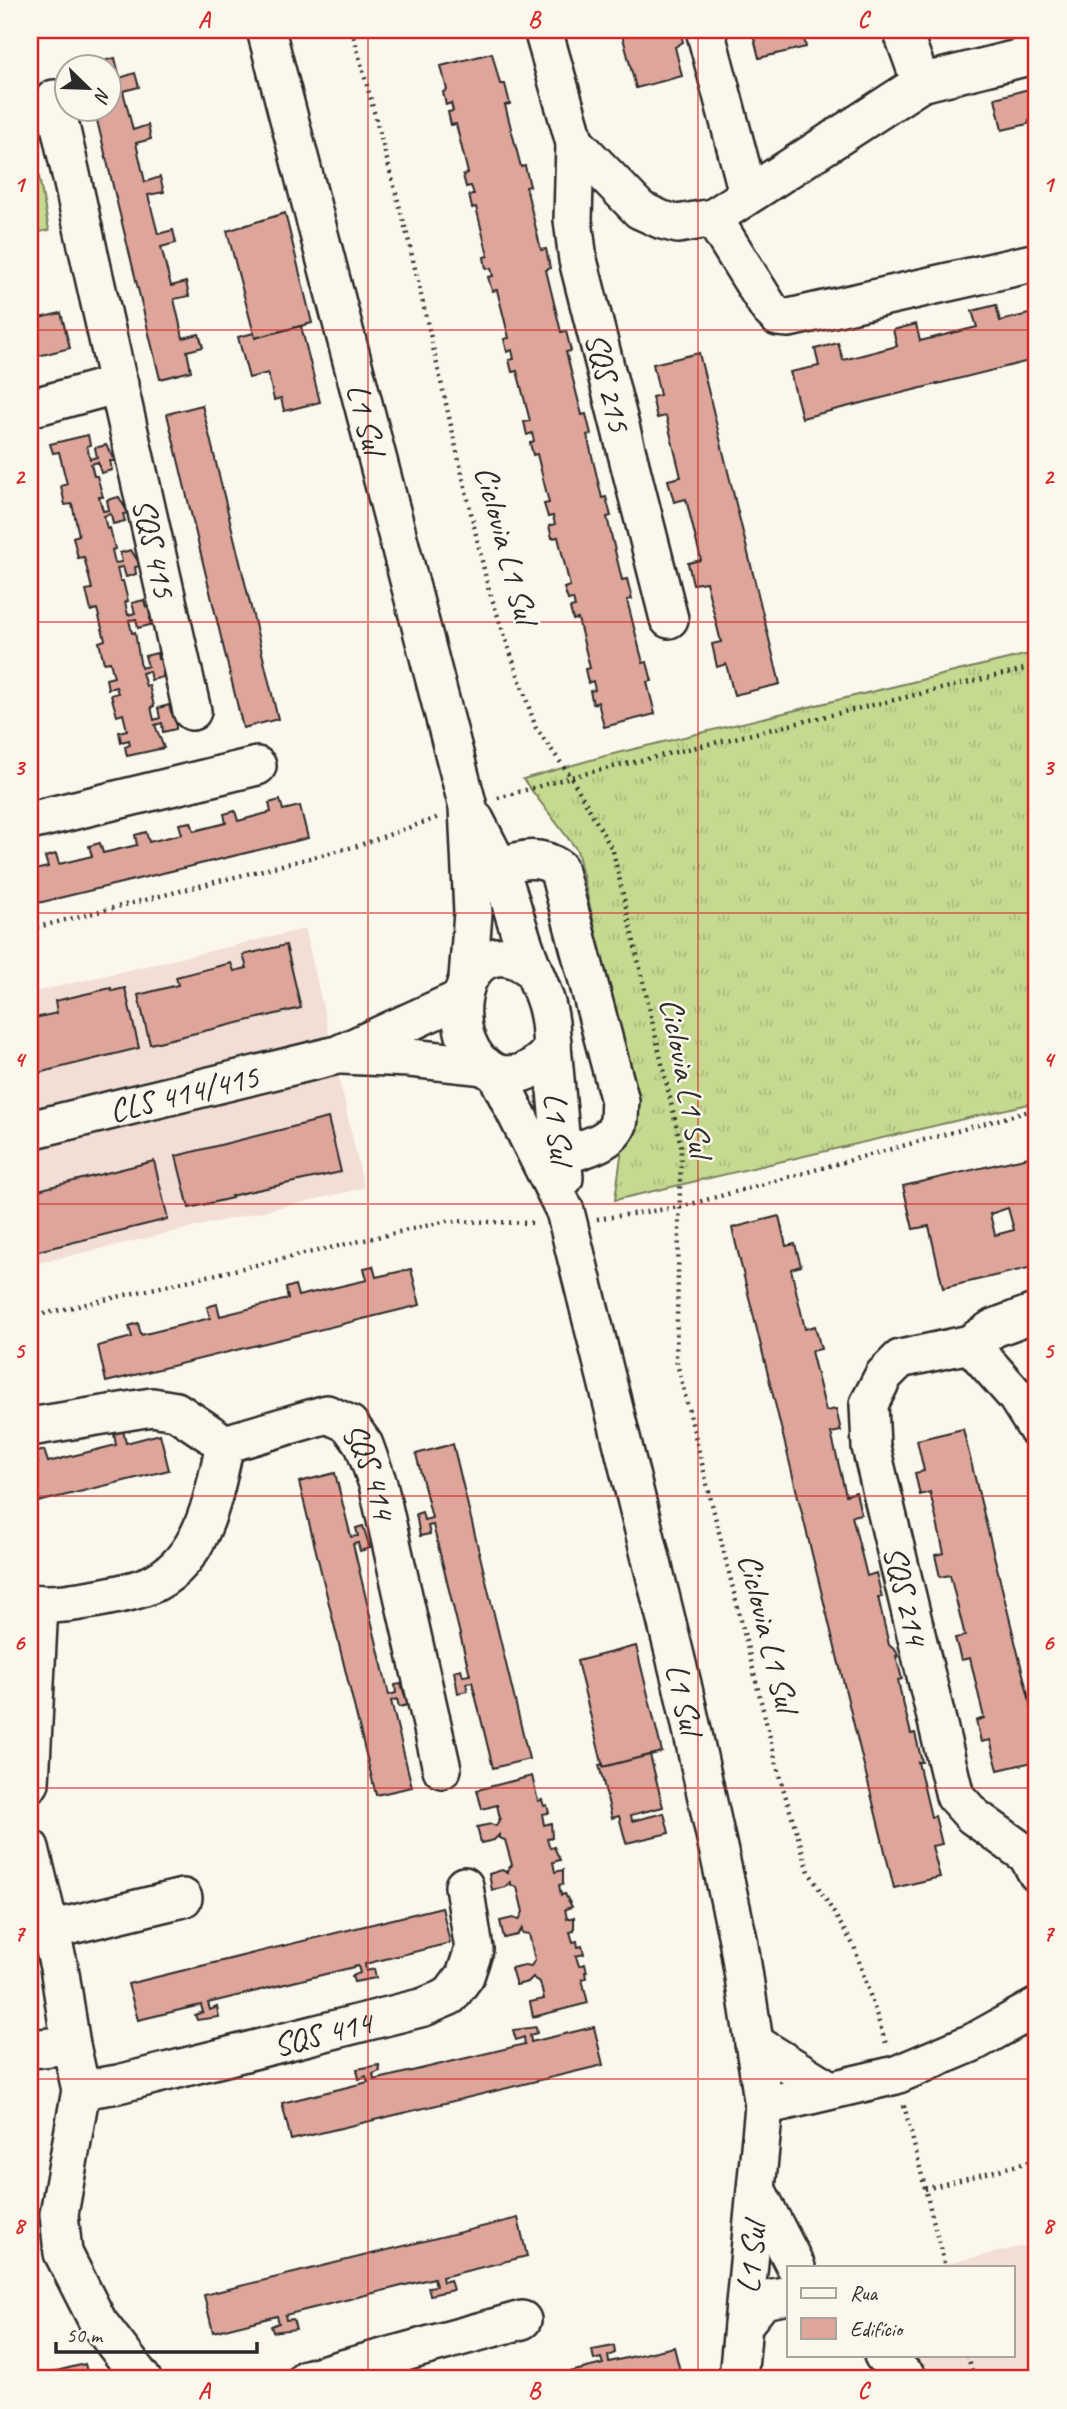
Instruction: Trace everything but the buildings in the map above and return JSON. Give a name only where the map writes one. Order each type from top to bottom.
[{"type":"street","name":"L1 Sul","points":[[266,30],[468,807],[474,913],[465,988]]},
{"type":"street","name":"SQS 215","points":[[543,30],[575,143],[573,220],[578,260],[670,619]]},
{"type":"street","points":[[705,30],[748,193]]},
{"type":"street","points":[[902,30],[921,83]]},
{"type":"street","name":"SQS 215","points":[[575,143],[640,209],[662,220],[678,224],[713,218],[921,83],[1037,54]]},
{"type":"street","name":"SQS 415","points":[[59,122],[192,711]]},
{"type":"street","points":[[713,218],[769,308],[778,317],[789,318],[1037,262]]},
{"type":"street","points":[[30,408],[118,384]]},
{"type":"street","points":[[30,821],[257,766]]},
{"type":"street","name":"L1 Sul","points":[[468,807],[499,867],[533,969]]},
{"type":"street","points":[[499,867],[525,858],[548,860],[558,868],[620,1101],[618,1124],[607,1137],[593,1146],[564,1155]]},
{"type":"street","points":[[499,957],[514,959],[533,969],[544,991],[550,1017],[552,1046],[541,1062],[526,1072],[513,1075],[491,1070],[466,1040],[462,1025],[465,988],[484,962],[499,957]]},
{"type":"street","name":"CLS 414/415","points":[[30,1130],[337,1055],[465,988]]},
{"type":"street","name":"L1 Sul","points":[[552,1046],[564,1155],[567,1217],[682,1684],[738,1939],[764,2106],[738,2379]]},
{"type":"street","name":"CLS 414/415","points":[[337,1055],[410,1058],[491,1070]]},
{"type":"street","name":"L1 Sul","points":[[491,1070],[567,1217]]},
{"type":"street","name":"SQS 214","points":[[1037,1312],[994,1328],[970,1343],[900,1359],[884,1375],[869,1404],[871,1447],[955,1796],[973,1816],[1027,1855],[1037,1873]]},
{"type":"street","points":[[970,1343],[1016,1396],[1037,1429]]},
{"type":"street","points":[[30,1427],[152,1407],[176,1411],[225,1444],[211,1509],[186,1558],[156,1583],[119,1594],[34,1604],[30,1783]]},
{"type":"street","name":"SQS 414","points":[[225,1444],[327,1414],[349,1424],[364,1445],[379,1484],[442,1769]]},
{"type":"street","points":[[30,1848],[59,1966],[81,2090],[60,2214],[63,2253],[98,2322],[142,2379]]},
{"type":"street","name":"SQS 414","points":[[81,2090],[118,2084],[398,2014],[450,1996],[465,1976],[474,1949],[464,1886]]},
{"type":"street","points":[[50,1930],[183,1898]]},
{"type":"street","points":[[764,2106],[896,2075],[974,2042],[1037,2007]]},
{"type":"street","points":[[754,2043],[830,2090]]},
{"type":"street","points":[[30,2049],[71,2045]]},
{"type":"street","name":"L1 Sul","points":[[757,2191],[795,2266]]},
{"type":"street","points":[[743,2325],[763,2300],[787,2295]]},
{"type":"street","points":[[306,2379],[522,2320]]},
{"type":"street","points":[[860,2356],[876,2379]]},
{"type":"street","points":[[884,2356],[908,2379]]},
{"type":"path","name":"Ciclovia L1 Sul","points":[[352,30],[408,238],[488,587],[536,728],[570,777],[613,851],[681,1146],[676,1359],[780,1778],[809,1872],[854,1946],[896,2075],[945,2266]]},
{"type":"path","points":[[30,929],[357,845],[468,807],[570,777],[1037,666]]},
{"type":"path","points":[[30,1317],[447,1221],[567,1217],[680,1207],[1037,1109]]},
{"type":"path","points":[[925,2189],[1037,2160]]},
{"type":"path","points":[[968,2356],[974,2379]]},
{"type":"shaded area","points":[[305,929],[364,1188],[30,1265],[30,993]]},
{"type":"shaded area","points":[[1037,2243],[1037,2379],[908,2379],[902,2356],[1014,2356],[1014,2266],[938,2266]]},
{"type":"green space","points":[[30,129],[49,230],[30,234]]},
{"type":"green space","points":[[1037,652],[1037,1102],[615,1200],[631,1083],[577,850],[523,779],[605,756]]}]
